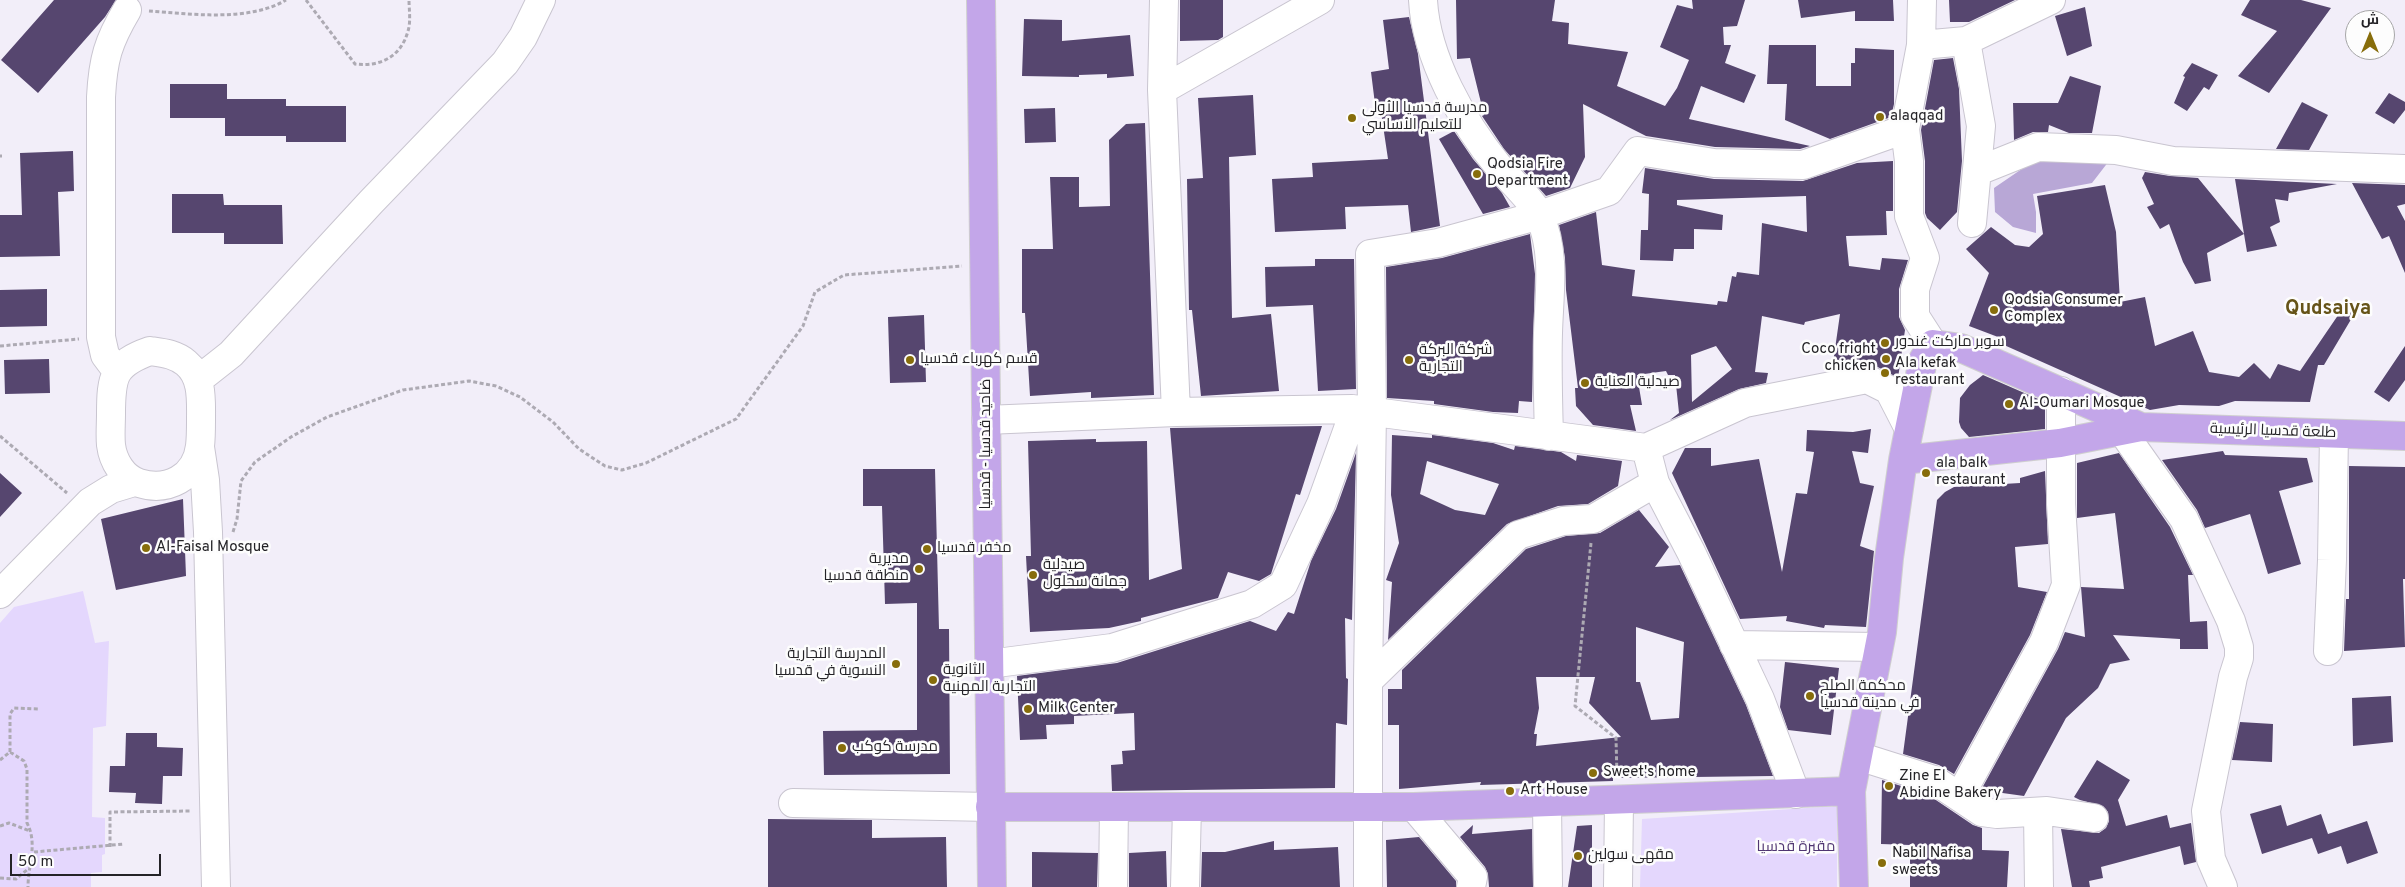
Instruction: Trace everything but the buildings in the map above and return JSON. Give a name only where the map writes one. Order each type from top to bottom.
[{"type":"main road","name":"ضاحيد قدسيا - قدسيا","points":[[980,0],[986,265],[992,887]]},
{"type":"main road","name":"طلعة قدسيا الرئيسية","points":[[1933,344],[1961,348],[2061,391],[2131,429]]},
{"type":"main road","points":[[1854,887],[1851,791],[1878,648],[1903,460],[1923,360],[1933,344]]},
{"type":"main road","name":"طلعة قدسيا الرئيسية","points":[[1903,460],[2060,443],[2131,429],[2405,436]]},
{"type":"main road","points":[[990,807],[1414,807],[1619,801],[1851,791]]},
{"type":"street","points":[[198,380],[231,354],[371,202],[505,63],[523,37],[541,0]]},
{"type":"street","points":[[1164,0],[1162,90],[1176,412]]},
{"type":"street","points":[[1162,90],[1320,0]]},
{"type":"street","points":[[1423,0],[1424,11],[1439,68],[1460,109],[1498,166],[1540,215],[1550,248],[1547,376],[1549,436]]},
{"type":"street","points":[[1922,0],[1921,45],[1905,129],[1908,161],[1909,216],[1925,258],[1915,289],[1915,316],[1933,344]]},
{"type":"street","points":[[1921,45],[1966,41],[2051,0]]},
{"type":"street","points":[[117,371],[105,355],[100,338],[102,66],[111,36],[127,10]]},
{"type":"street","points":[[1966,41],[1981,126],[1972,223]]},
{"type":"street","points":[[1368,887],[1368,681],[1362,410],[1370,254],[1438,243],[1540,215],[1609,191],[1638,151],[1714,164],[1803,165],[1905,129]]},
{"type":"street","points":[[1978,171],[2038,147],[2116,150],[2173,161],[2405,168]]},
{"type":"street","points":[[207,522],[191,494],[168,486],[151,487],[134,482],[121,470],[115,461],[111,444],[111,388],[117,371],[132,358],[150,351],[170,354],[187,364],[198,380],[201,393],[200,447],[207,522],[216,887]]},
{"type":"street","points":[[986,420],[1176,412],[1362,410],[1646,448],[1745,403],[1867,379],[1889,390],[1909,430]]},
{"type":"street","points":[[1960,796],[2044,642],[2066,585],[2061,504],[2061,391]]},
{"type":"street","points":[[989,664],[1112,648],[1252,604],[1283,585],[1321,504],[1349,426],[1362,410]]},
{"type":"street","points":[[2131,429],[2184,520],[2231,621],[2239,647],[2239,658],[2233,677],[2206,811],[2211,859],[2223,887]]},
{"type":"street","points":[[2328,651],[2334,434]]},
{"type":"street","points":[[87,505],[102,474],[111,444]]},
{"type":"street","points":[[168,486],[183,478],[194,465],[200,447]]},
{"type":"street","points":[[1646,448],[1655,483],[1760,699],[1796,794]]},
{"type":"street","points":[[0,594],[87,505],[111,489],[134,482]]},
{"type":"street","points":[[1368,681],[1518,535],[1563,521],[1593,520],[1655,483]]},
{"type":"street","points":[[1734,645],[1878,648]]},
{"type":"street","points":[[1858,756],[1934,780],[1982,812],[1997,814],[2070,813],[2094,818]]},
{"type":"street","points":[[1618,887],[1619,801]]},
{"type":"street","points":[[794,803],[990,807]]},
{"type":"street","points":[[1547,803],[1548,884]]},
{"type":"street","points":[[1113,887],[1114,807]]},
{"type":"street","points":[[1185,887],[1187,807]]},
{"type":"street","points":[[1414,807],[1475,884]]},
{"type":"street","points":[[2038,812],[2039,887]]},
{"type":"path","points":[[127,10],[229,15],[275,7],[286,0]]},
{"type":"path","points":[[306,0],[355,64],[370,66],[384,62],[400,50],[409,30],[409,0]]},
{"type":"path","points":[[207,522],[232,533],[238,519],[241,481],[255,462],[291,436],[328,417],[403,390],[469,381],[496,386],[520,397],[553,422],[580,449],[605,466],[622,470],[646,463],[736,419],[803,326],[814,292],[844,275],[986,265]]},
{"type":"path","points":[[0,346],[100,338]]},
{"type":"path","points":[[0,436],[87,505]]},
{"type":"path","points":[[1593,520],[1575,706],[1616,738],[1619,801]]},
{"type":"path","points":[[10,752],[10,714],[14,708],[38,709]]},
{"type":"path","points":[[0,760],[10,752]]},
{"type":"path","points":[[10,752],[24,761],[27,769],[27,823],[31,831],[34,852],[28,870],[28,887]]},
{"type":"path","points":[[110,847],[110,812],[214,811]]},
{"type":"path","points":[[0,826],[9,823],[31,831]]},
{"type":"path","points":[[34,852],[110,847],[124,844]]},
{"type":"path","points":[[0,878],[16,878],[28,870]]},
{"type":"green space","points":[[83,591],[95,643],[109,641],[106,726],[93,728],[92,817],[105,818],[105,854],[102,855],[102,872],[91,873],[91,887],[0,887],[0,623],[14,607]]},
{"type":"green space","name":"مقبرة قدسيا","points":[[1837,806],[1837,887],[1640,887],[1642,819]]},
{"type":"shaded area","points":[[2051,149],[2109,161],[2092,183],[2033,194],[2036,212],[2036,233],[2013,227],[1995,212],[1994,188]]},
{"type":"place","name":"alaqqad","points":[[1880,117]]},
{"type":"place","name":"مدرسة قدسيا الأولى للتعليم الأساسي","points":[[1352,118]]},
{"type":"place","name":"Qodsia Fire Department","points":[[1477,174]]},
{"type":"place","name":"Qodsia Consumer Complex","points":[[1994,310]]},
{"type":"place","name":"سوبر ماركت غندور","points":[[1885,343]]},
{"type":"place","name":"Coco fright chicken","points":[[1886,359]]},
{"type":"place","name":"قسم كهرباء قدسيا","points":[[910,360]]},
{"type":"place","name":"شركة البركة التجارية","points":[[1409,360]]},
{"type":"place","name":"Ala kefak restaurant","points":[[1885,373]]},
{"type":"place","name":"صيدلية العناية","points":[[1585,383]]},
{"type":"place","name":"Al-Oumari Mosque","points":[[2009,404]]},
{"type":"place","name":"ala balk restaurant","points":[[1926,473]]},
{"type":"place","name":"Al-Faisal Mosque","points":[[146,548]]},
{"type":"place","name":"مخفر قدسيا","points":[[927,549]]},
{"type":"place","name":"مديرية منطقة قدسيا","points":[[919,569]]},
{"type":"place","name":"صيدلية جمانة سحلول","points":[[1033,575]]},
{"type":"place","name":"المدرسة التجارية النسوية في قدسيا","points":[[896,664]]},
{"type":"place","name":"الثانوية التجارية المهنية","points":[[933,680]]},
{"type":"place","name":"محكمة الصلح في مدينة قدسيا","points":[[1810,696]]},
{"type":"place","name":"Milk Center","points":[[1028,709]]},
{"type":"place","name":"مدرسة كوكب","points":[[842,748]]},
{"type":"place","name":"Sweet's home","points":[[1593,773]]},
{"type":"place","name":"Zine El Abidine Bakery","points":[[1889,786]]},
{"type":"place","name":"Art House","points":[[1510,791]]},
{"type":"place","name":"مقهى سولين","points":[[1578,856]]},
{"type":"place","name":"Nabil Nafisa sweets","points":[[1882,863]]},
{"type":"district","name":"Qudsaiya","points":[[2328,310]]}]
